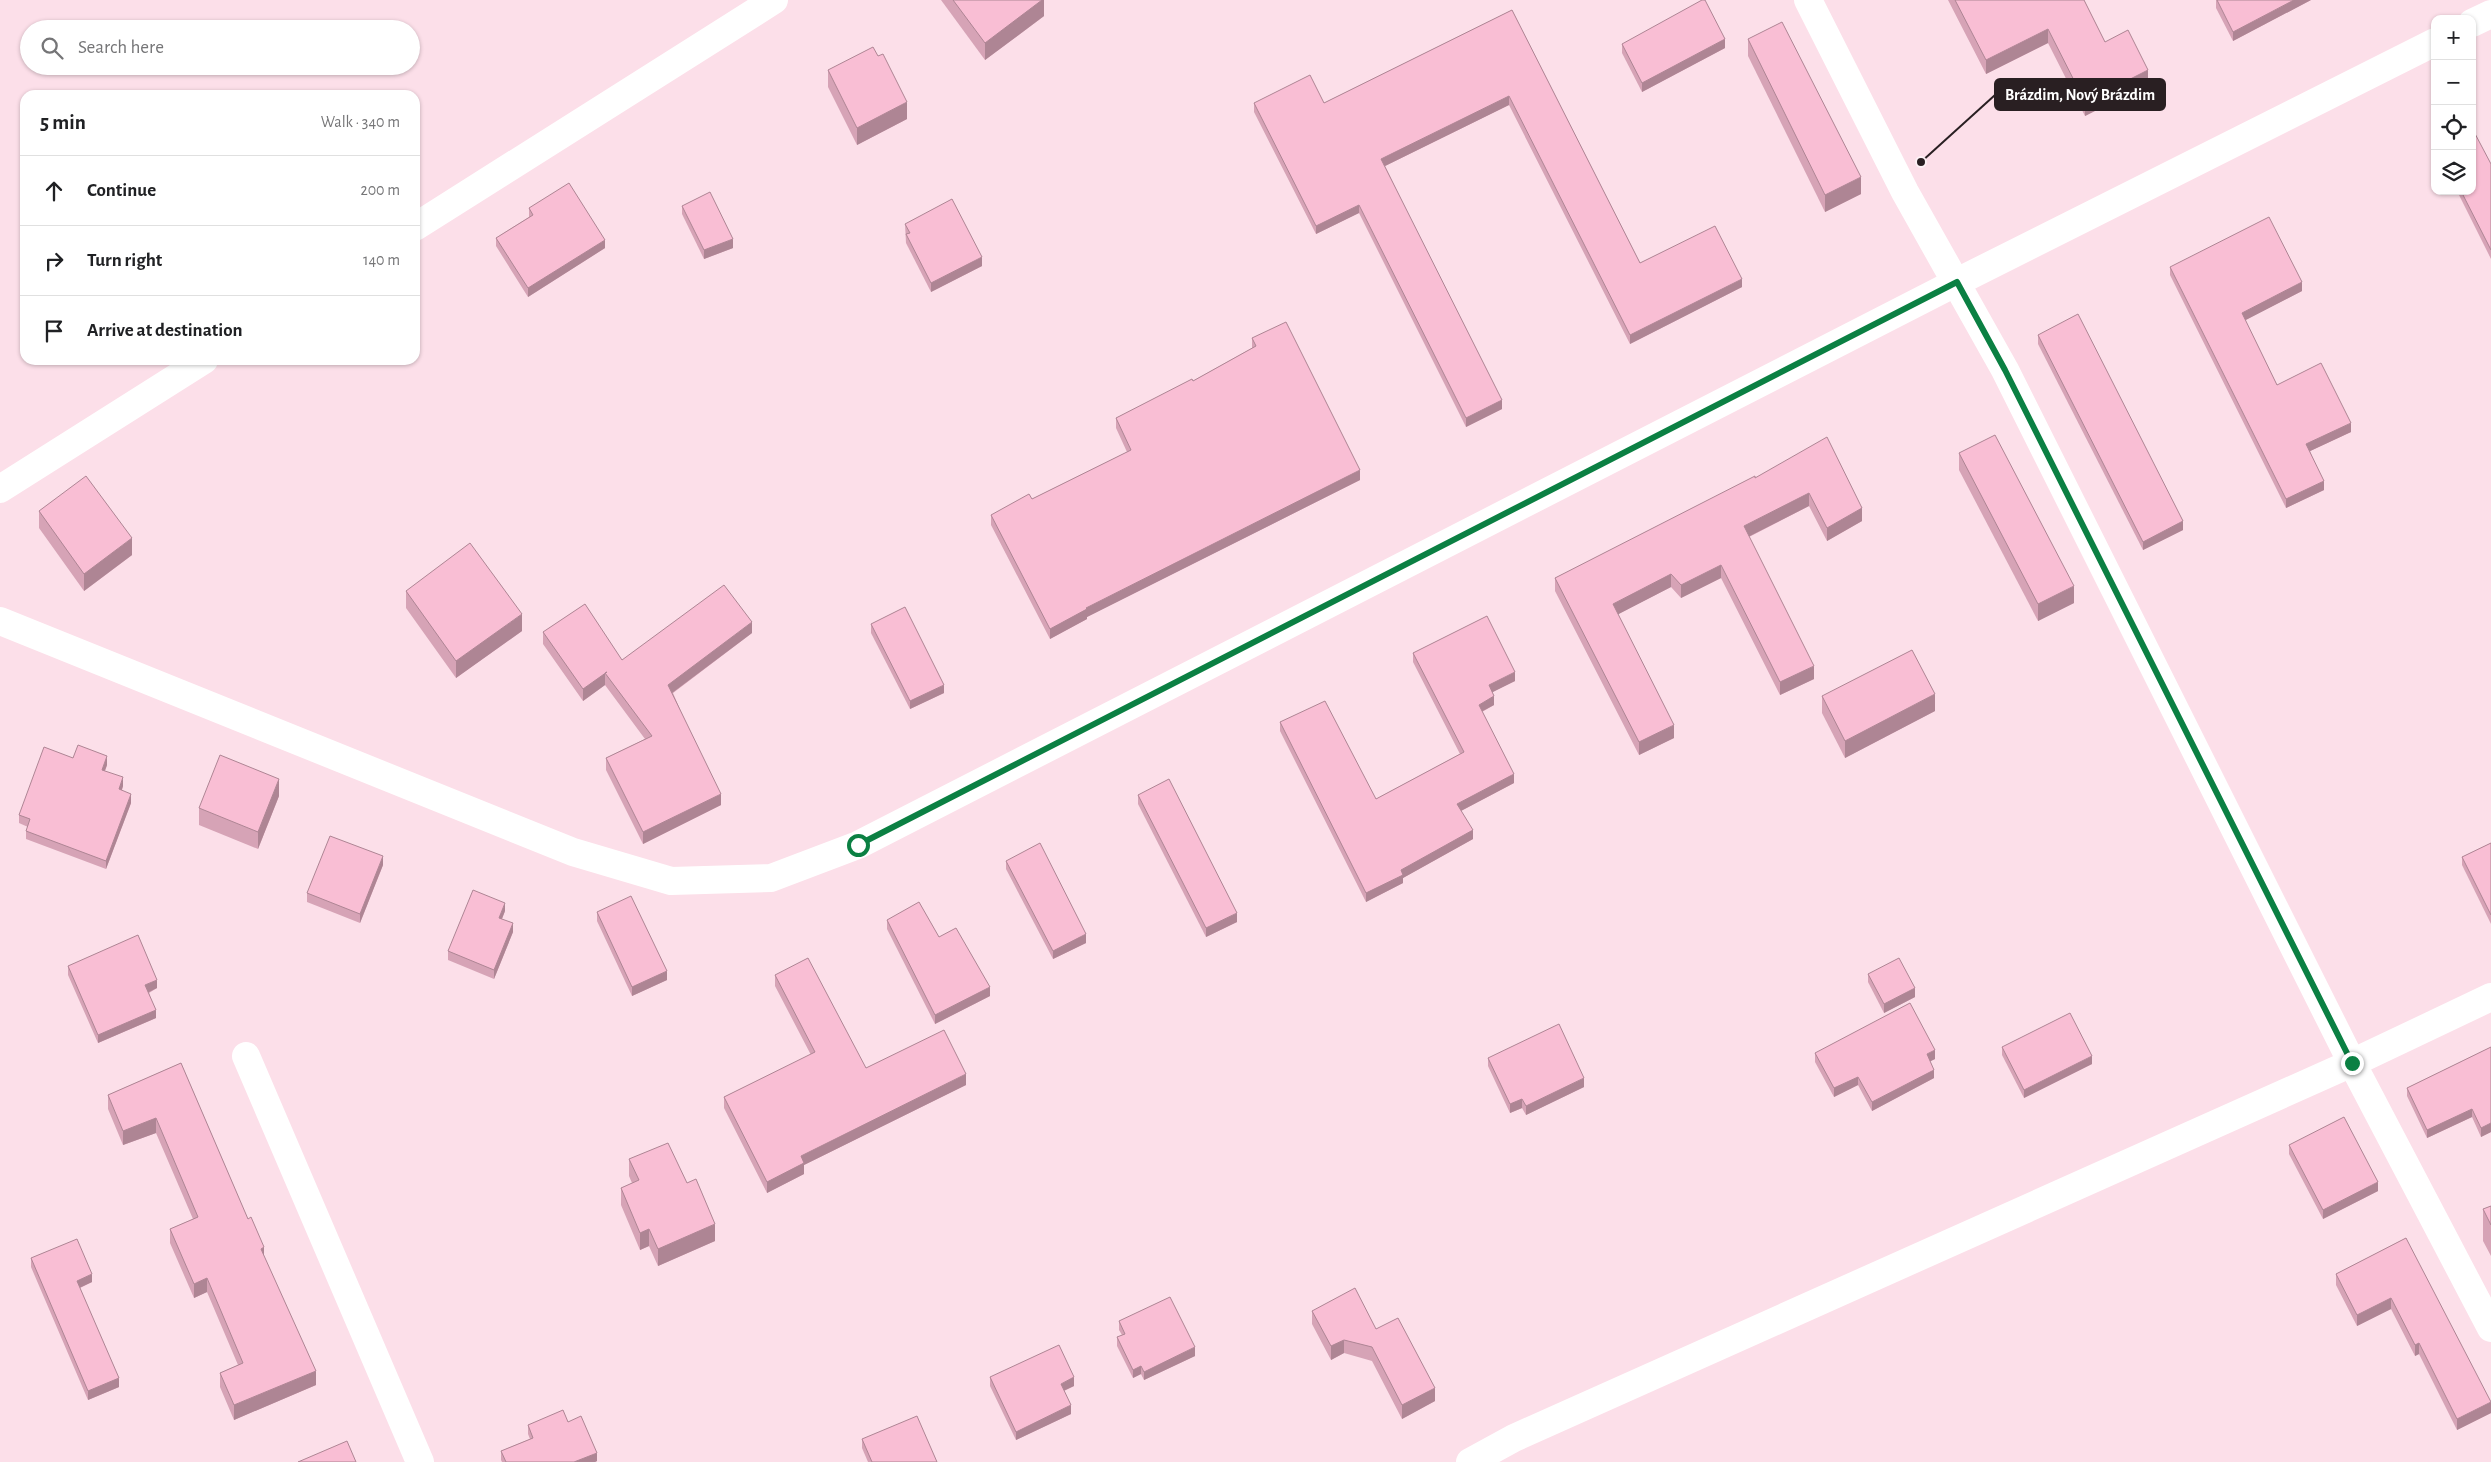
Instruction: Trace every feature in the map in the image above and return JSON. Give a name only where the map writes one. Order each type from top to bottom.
[{"type":"street","points":[[420,224],[774,0]]},
{"type":"street","points":[[1808,0],[1905,192],[2010,379],[2352,1063],[2491,1328]]},
{"type":"street","points":[[2476,22],[2491,14]]},
{"type":"street","points":[[0,621],[573,852],[671,880],[771,878],[858,845],[1957,282],[2431,44]]},
{"type":"street","points":[[0,489],[196,365]]},
{"type":"street","points":[[1470,1462],[1514,1438],[2352,1063],[2491,997]]},
{"type":"street","points":[[246,1056],[420,1462]]},
{"type":"building","points":[[953,0],[1042,0],[985,43]]},
{"type":"building","points":[[1705,0],[1725,39],[1642,83],[1622,44]]},
{"type":"building","points":[[1955,0],[2084,0],[2105,42],[2128,30],[2148,70],[2085,102],[2048,29],[1986,60]]},
{"type":"building","points":[[2217,0],[2294,0],[2233,32]]},
{"type":"building","points":[[1512,10],[1640,263],[1715,226],[1742,279],[1630,335],[1509,96],[1381,159],[1502,400],[1466,418],[1359,205],[1316,226],[1254,103],[1310,75],[1324,103]]},
{"type":"building","points":[[1782,22],[1861,177],[1825,195],[1748,39]]},
{"type":"building","points":[[873,47],[878,56],[883,54],[907,102],[857,128],[828,70]]},
{"type":"building","points":[[2476,136],[2491,164],[2491,250],[2463,195],[2476,195]]},
{"type":"building","points":[[569,183],[605,240],[528,288],[496,238],[533,215],[529,208]]},
{"type":"building","points":[[710,192],[733,239],[704,250],[682,206]]},
{"type":"building","points":[[952,199],[982,257],[931,283],[906,234],[910,233],[905,224]]},
{"type":"building","points":[[2269,217],[2302,282],[2242,313],[2277,385],[2321,363],[2351,423],[2306,444],[2324,481],[2286,499],[2170,267]]},
{"type":"building","points":[[2078,314],[2183,521],[2143,542],[2038,335]]},
{"type":"building","points":[[1286,322],[1360,470],[1086,608],[1050,629],[991,515],[1029,494],[1032,499],[1131,450],[1116,418],[1192,379],[1193,381],[1256,346],[1252,338]]},
{"type":"building","points":[[1995,435],[2074,586],[2038,604],[1959,453]]},
{"type":"building","points":[[1827,437],[1862,508],[1827,528],[1809,493],[1744,526],[1814,666],[1780,682],[1721,565],[1681,585],[1671,574],[1613,604],[1674,725],[1639,742],[1555,578],[1755,476],[1755,478]]},
{"type":"building","points":[[86,476],[132,538],[84,574],[39,511]]},
{"type":"building","points":[[470,543],[522,614],[456,661],[406,591]]},
{"type":"building","points":[[724,585],[752,622],[668,685],[721,794],[643,832],[606,758],[652,736],[605,673],[583,689],[543,632],[585,604],[622,660]]},
{"type":"building","points":[[905,607],[944,685],[910,701],[871,624]]},
{"type":"building","points":[[1487,616],[1515,672],[1489,685],[1494,696],[1479,705],[1514,774],[1457,804],[1473,830],[1401,870],[1403,875],[1366,893],[1280,722],[1325,701],[1376,799],[1464,752],[1413,653]]},
{"type":"building","points":[[1912,650],[1935,694],[1845,741],[1822,696]]},
{"type":"building","points":[[78,745],[107,756],[102,770],[123,777],[119,789],[131,794],[106,861],[26,831],[30,819],[19,815],[44,747],[73,758]]},
{"type":"building","points":[[220,755],[279,779],[258,832],[199,808]]},
{"type":"building","points":[[1169,779],[1237,913],[1206,928],[1138,795]]},
{"type":"building","points":[[330,836],[383,856],[360,914],[307,893]]},
{"type":"building","points":[[1040,843],[1086,934],[1053,951],[1006,861]]},
{"type":"building","points":[[2491,843],[2491,915],[2462,857]]},
{"type":"building","points":[[473,890],[505,903],[499,918],[513,923],[494,970],[448,951]]},
{"type":"building","points":[[631,896],[667,971],[632,987],[597,912]]},
{"type":"building","points":[[919,902],[939,937],[956,928],[990,987],[935,1015],[887,920]]},
{"type":"building","points":[[138,935],[157,980],[145,985],[156,1010],[98,1035],[68,966]]},
{"type":"building","points":[[808,958],[866,1068],[944,1030],[966,1074],[801,1156],[804,1163],[767,1182],[724,1097],[815,1052],[775,975]]},
{"type":"building","points":[[1899,958],[1915,988],[1884,1004],[1868,974]]},
{"type":"building","points":[[1910,1003],[1935,1050],[1927,1054],[1934,1070],[1872,1102],[1858,1077],[1834,1088],[1815,1053]]},
{"type":"building","points":[[2070,1013],[2092,1056],[2024,1090],[2002,1047]]},
{"type":"building","points":[[1559,1024],[1584,1078],[1526,1106],[1522,1099],[1510,1104],[1488,1058]]},
{"type":"building","points":[[2491,1047],[2491,1123],[2481,1128],[2472,1109],[2427,1130],[2407,1088]]},
{"type":"building","points":[[181,1063],[248,1219],[251,1217],[264,1247],[261,1249],[316,1371],[234,1405],[220,1373],[243,1363],[207,1278],[194,1284],[170,1229],[198,1217],[156,1118],[123,1131],[108,1095]]},
{"type":"building","points":[[2344,1117],[2378,1182],[2323,1210],[2289,1145]]},
{"type":"building","points":[[668,1143],[687,1183],[696,1179],[715,1224],[658,1249],[649,1229],[640,1233],[621,1188],[639,1180],[629,1159]]},
{"type":"building","points":[[2491,1206],[2491,1225],[2483,1209]]},
{"type":"building","points":[[2406,1238],[2491,1402],[2457,1419],[2419,1343],[2415,1345],[2391,1298],[2357,1315],[2336,1274]]},
{"type":"building","points":[[77,1239],[92,1274],[77,1281],[119,1378],[88,1391],[31,1258]]},
{"type":"building","points":[[1355,1288],[1376,1329],[1398,1318],[1435,1388],[1402,1405],[1372,1347],[1344,1340],[1331,1346],[1312,1311]]},
{"type":"building","points":[[1170,1297],[1195,1347],[1144,1372],[1141,1366],[1133,1370],[1117,1337],[1125,1334],[1119,1321]]},
{"type":"building","points":[[1059,1345],[1074,1377],[1061,1384],[1071,1405],[1016,1432],[990,1377]]},
{"type":"building","points":[[563,1410],[568,1422],[581,1416],[597,1453],[574,1462],[506,1462],[501,1451],[533,1438],[528,1425]]},
{"type":"building","points":[[917,1416],[937,1462],[872,1462],[862,1439]]},
{"type":"building","points":[[347,1441],[356,1462],[298,1462]]},
{"type":"place","name":"Brázdim, Nový Brázdim","points":[[1921,162]]},
{"type":"route","points":[[858,845],[1957,282],[2005,370],[2352,1063]]}]
